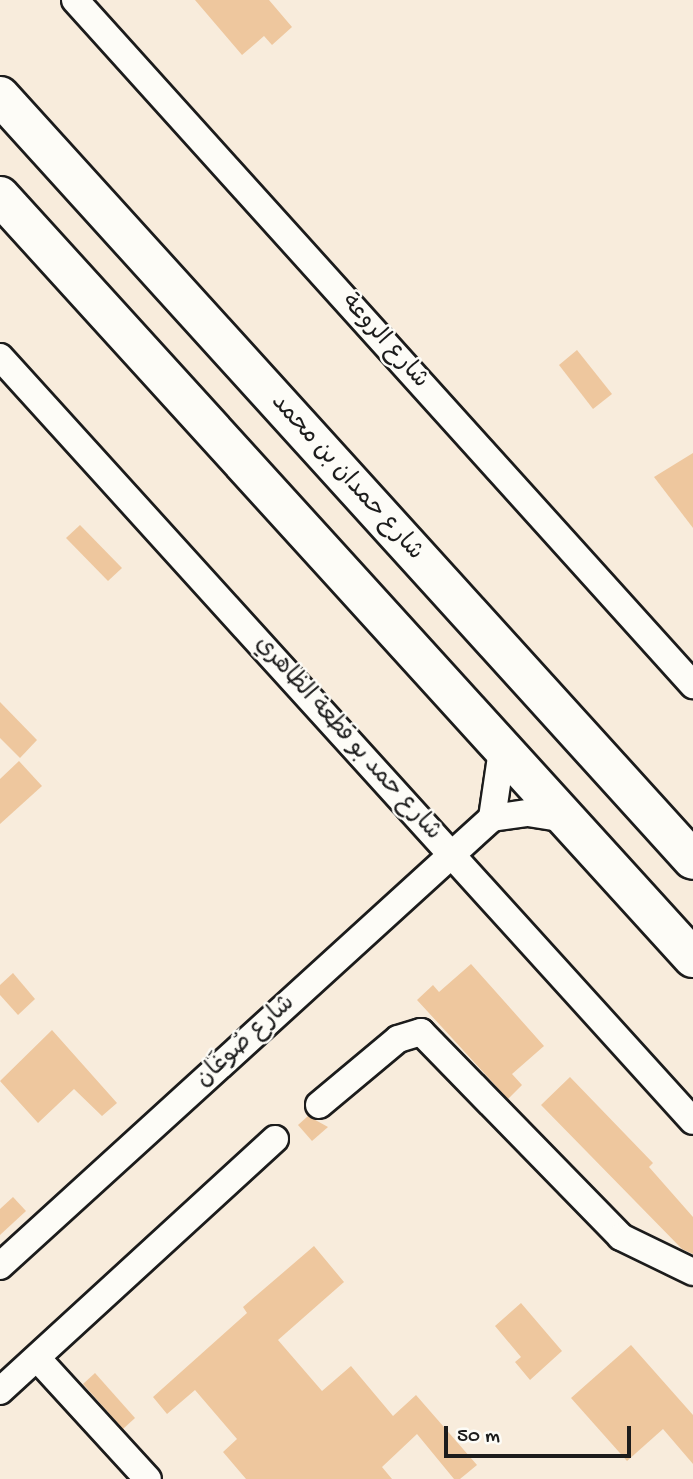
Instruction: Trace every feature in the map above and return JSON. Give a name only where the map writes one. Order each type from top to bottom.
[{"type":"main road","name":"شارع حمدان بن محمد","points":[[0,96],[693,860]]},
{"type":"main road","points":[[0,196],[693,958]]},
{"type":"street","name":"شارع الروعة","points":[[75,0],[693,685]]},
{"type":"street","name":"شارع حمد بو قطعة الظاهري","points":[[0,357],[693,1121]]},
{"type":"street","points":[[502,750],[492,818],[528,813],[566,819]]},
{"type":"street","name":"شارع صُوغَان","points":[[0,1266],[492,818]]},
{"type":"street","points":[[319,1105],[398,1039],[421,1032],[621,1237],[693,1272]]},
{"type":"street","points":[[0,1391],[275,1139]]},
{"type":"street","points":[[37,1358],[148,1479]]},
{"type":"building","points":[[195,0],[269,0],[292,27],[272,45],[264,36],[242,55]]},
{"type":"building","points":[[577,350],[612,394],[593,409],[559,365]]},
{"type":"building","points":[[693,453],[693,528],[654,477]]},
{"type":"building","points":[[80,525],[122,568],[108,581],[66,538]]},
{"type":"building","points":[[0,702],[37,740],[20,758],[0,738]]},
{"type":"building","points":[[19,761],[42,786],[0,824],[0,779]]},
{"type":"building","points":[[471,964],[544,1046],[512,1074],[522,1085],[508,1099],[417,1000],[433,985],[439,992]]},
{"type":"building","points":[[13,973],[35,999],[18,1015],[0,995],[0,985]]},
{"type":"building","points":[[52,1030],[117,1103],[102,1116],[74,1089],[38,1123],[0,1081]]},
{"type":"building","points":[[570,1077],[653,1163],[649,1167],[693,1217],[693,1254],[682,1249],[541,1105]]},
{"type":"building","points":[[308,1116],[328,1127],[312,1141],[298,1125]]},
{"type":"building","points":[[13,1197],[26,1211],[0,1235],[0,1209]]},
{"type":"building","points":[[314,1246],[344,1282],[278,1340],[322,1391],[351,1366],[393,1416],[416,1395],[477,1465],[460,1479],[454,1479],[417,1434],[382,1467],[392,1479],[246,1479],[223,1452],[237,1439],[195,1390],[167,1414],[153,1397],[247,1313],[243,1307]]},
{"type":"building","points":[[521,1303],[562,1351],[530,1380],[515,1362],[521,1357],[495,1326]]},
{"type":"building","points":[[631,1345],[693,1415],[693,1464],[663,1429],[627,1461],[571,1398]]},
{"type":"building","points":[[95,1373],[135,1418],[123,1429],[83,1384]]}]
